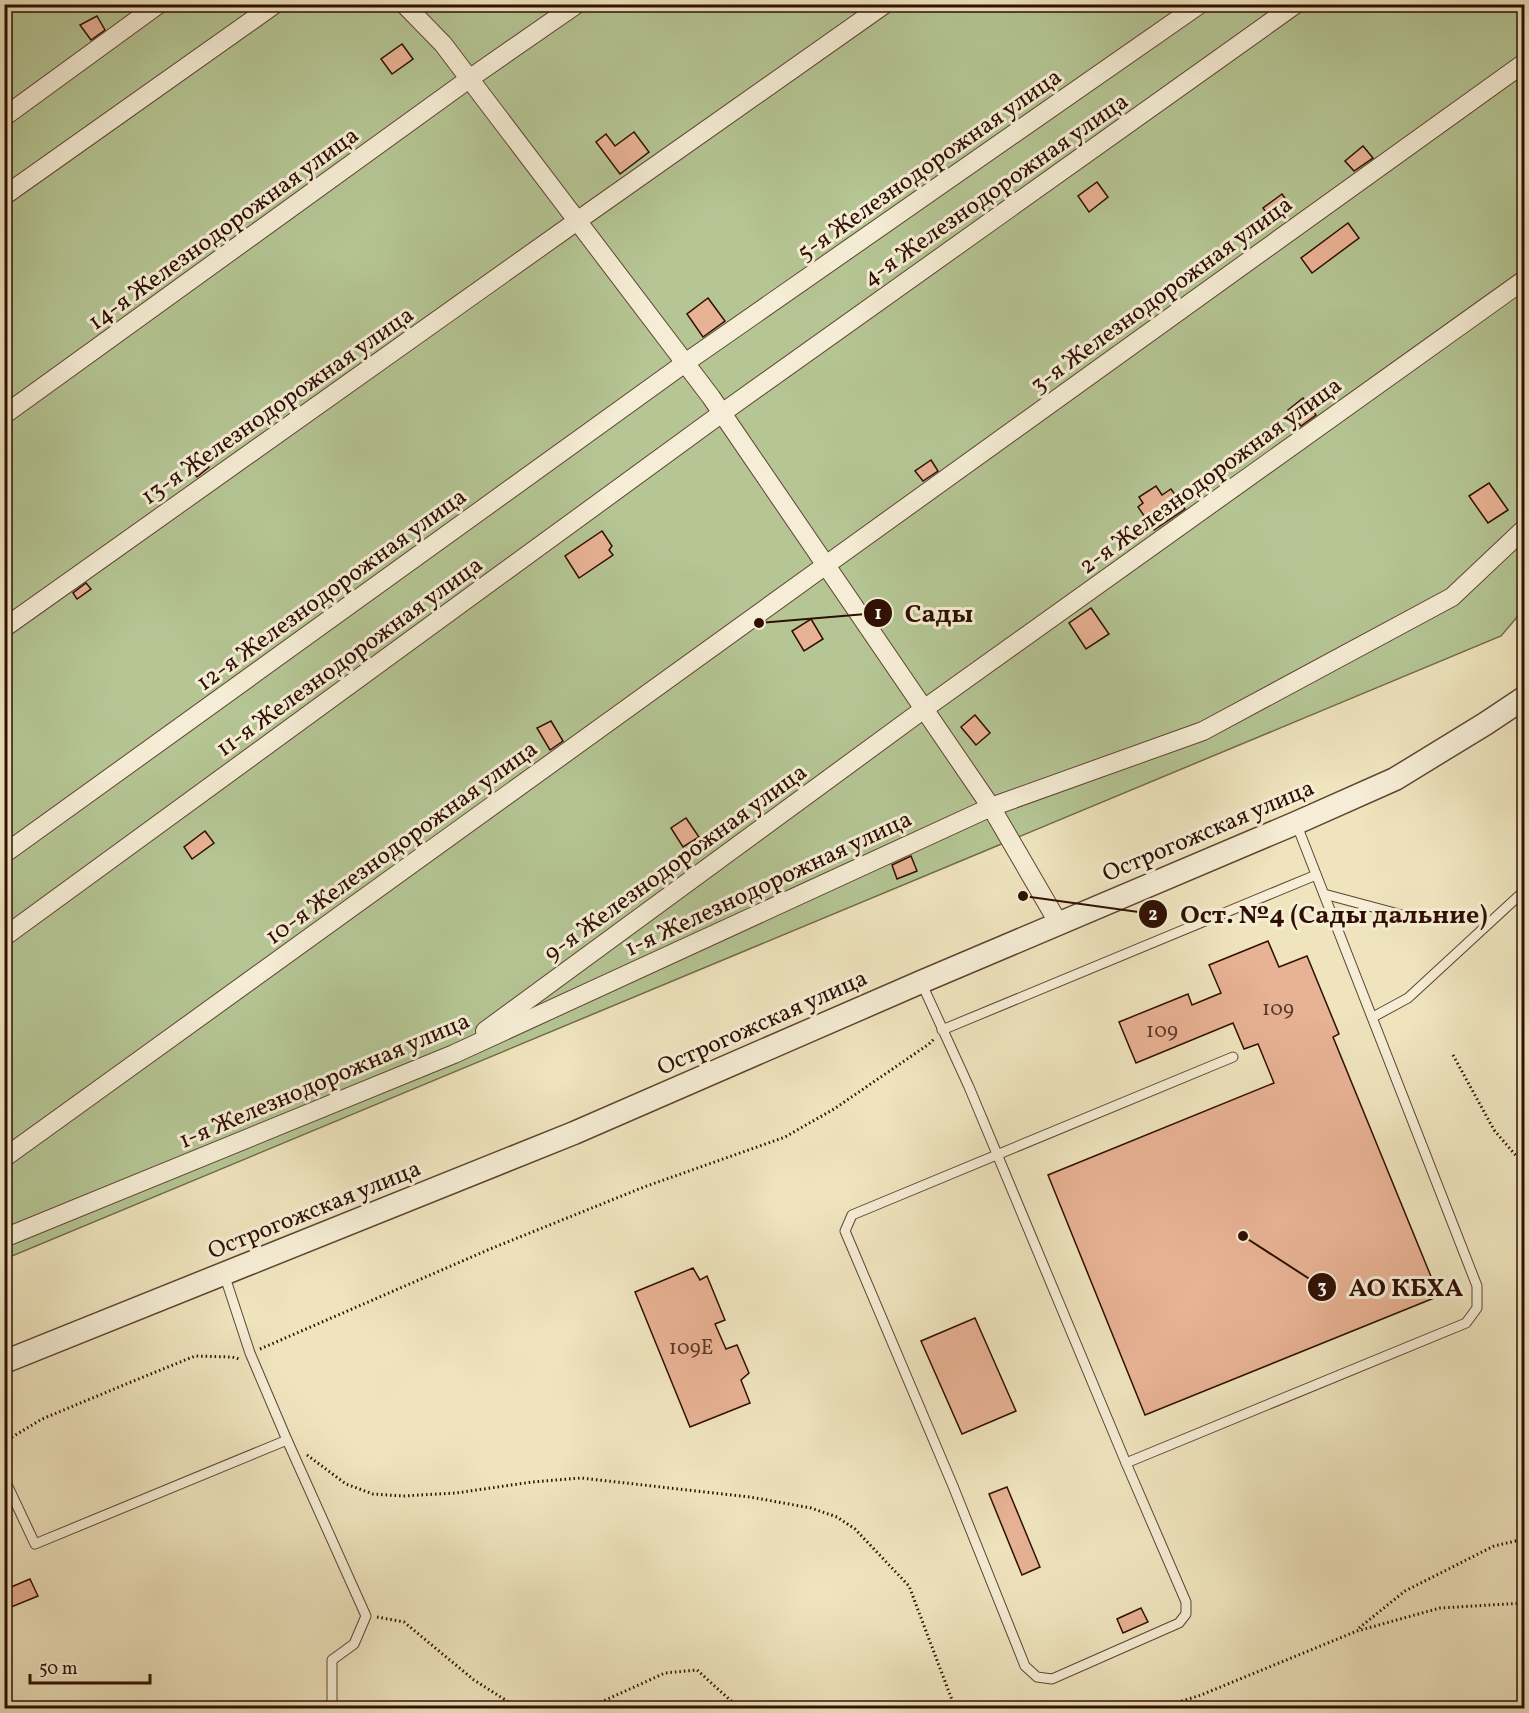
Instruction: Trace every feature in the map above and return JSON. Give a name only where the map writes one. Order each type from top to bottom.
[{"type":"street","points":[[4,117],[159,4]]},
{"type":"street","points":[[4,196],[275,4]]},
{"type":"street","points":[[404,4],[443,44],[722,413],[991,807],[1059,924]]},
{"type":"street","name":"14-я Железнодорожная улица","points":[[4,415],[577,4]]},
{"type":"street","name":"13-я Железнодорожная улица","points":[[4,628],[885,4]]},
{"type":"street","name":"5-я Железнодорожная улица","points":[[685,363],[1200,4]]},
{"type":"street","name":"4-я Железнодорожная улица","points":[[722,413],[1296,4]]},
{"type":"street","name":"3-я Железнодорожная улица","points":[[826,565],[1524,63]]},
{"type":"street","name":"2-я Железнодорожная улица","points":[[924,709],[1524,280]]},
{"type":"street","name":"12-я Железнодорожная улица","points":[[4,854],[685,363]]},
{"type":"street","name":"11-я Железнодорожная улица","points":[[4,937],[722,413]]},
{"type":"street","name":"1-я Железнодорожная улица","points":[[4,1238],[454,1054],[991,807],[1203,731],[1452,597],[1524,529]]},
{"type":"street","name":"10-я Железнодорожная улица","points":[[4,1158],[826,565]]},
{"type":"street","name":"Острогожская улица","points":[[4,1362],[574,1133],[921,982],[1296,823],[1395,779],[1524,698]]},
{"type":"street","name":"9-я Железнодорожная улица","points":[[454,1054],[924,709]]},
{"type":"lane","points":[[1125,1463],[1466,1323],[1477,1308],[1477,1286],[1296,823]]},
{"type":"lane","points":[[942,1030],[1317,875]]},
{"type":"lane","points":[[1372,1017],[1408,998],[1524,891]]},
{"type":"lane","points":[[1324,894],[1410,917]]},
{"type":"lane","points":[[921,982],[969,1086],[996,1154],[1125,1463],[1186,1602],[1186,1614],[1179,1623],[1052,1679],[1036,1677],[1025,1666],[953,1486],[845,1231],[852,1215],[996,1154],[1233,1057]]},
{"type":"lane","points":[[224,1274],[250,1353],[366,1616],[354,1644],[332,1660],[332,1703],[328,1708]]},
{"type":"lane","points":[[4,1478],[35,1545],[287,1440]]},
{"type":"path","points":[[250,1353],[644,1187],[786,1137],[834,1109],[889,1072],[929,1044],[942,1030]]},
{"type":"path","points":[[1454,1055],[1494,1130],[1524,1166]]},
{"type":"path","points":[[4,1442],[42,1419],[195,1356],[231,1357],[255,1364]]},
{"type":"path","points":[[287,1440],[346,1484],[373,1494],[403,1496],[456,1493],[532,1482],[581,1478],[750,1497],[811,1508],[837,1517],[855,1529],[909,1586],[955,1708]]},
{"type":"path","points":[[1357,1631],[1405,1591],[1494,1546],[1524,1539]]},
{"type":"path","points":[[1160,1708],[1200,1695],[1357,1631],[1440,1608],[1524,1603]]},
{"type":"path","points":[[366,1616],[404,1622],[474,1680],[517,1708],[529,1708]]},
{"type":"path","points":[[588,1708],[665,1673],[697,1670],[739,1708]]},
{"type":"green space","points":[[5,5],[1524,5],[1524,609],[1501,636],[5,1259]]},
{"type":"building","points":[[97,16],[105,30],[91,40],[80,25]]},
{"type":"building","points":[[402,44],[413,59],[392,74],[381,59]]},
{"type":"building","points":[[634,132],[649,152],[620,174],[596,142],[606,134],[615,146]]},
{"type":"building","points":[[1363,146],[1373,158],[1354,171],[1345,161]]},
{"type":"building","points":[[1097,182],[1108,197],[1089,212],[1078,196]]},
{"type":"building","points":[[1282,194],[1293,210],[1274,224],[1263,208]]},
{"type":"building","points":[[1348,223],[1359,238],[1312,273],[1301,258]]},
{"type":"building","points":[[708,298],[725,321],[703,337],[687,314]]},
{"type":"building","points":[[1303,398],[1316,415],[1301,426],[1288,410]]},
{"type":"building","points":[[197,450],[209,467],[197,477],[184,460]]},
{"type":"building","points":[[931,460],[938,471],[923,481],[915,471]]},
{"type":"building","points":[[1489,483],[1508,510],[1488,523],[1469,496]]},
{"type":"building","points":[[1156,486],[1162,495],[1171,489],[1185,509],[1154,530],[1138,507],[1143,503],[1139,497]]},
{"type":"building","points":[[602,531],[612,546],[609,550],[613,555],[579,578],[565,556]]},
{"type":"building","points":[[86,583],[91,589],[77,599],[73,593]]},
{"type":"building","points":[[1091,608],[1109,634],[1086,649],[1069,623]]},
{"type":"building","points":[[811,619],[823,639],[804,651],[792,631]]},
{"type":"building","points":[[975,715],[990,733],[976,745],[961,727]]},
{"type":"building","points":[[551,721],[563,741],[550,750],[537,728]]},
{"type":"building","points":[[686,818],[699,837],[683,847],[671,828]]},
{"type":"building","points":[[205,831],[214,843],[192,859],[184,847]]},
{"type":"building","points":[[911,856],[917,871],[897,879],[892,865]]},
{"type":"building","points":[[1268,941],[1279,967],[1307,956],[1339,1034],[1333,1037],[1439,1296],[1145,1415],[1048,1175],[1274,1083],[1258,1044],[1244,1049],[1233,1023],[1136,1063],[1119,1022],[1188,994],[1192,1005],[1221,993],[1209,965]]},
{"type":"building","points":[[693,1268],[700,1280],[707,1276],[725,1320],[715,1324],[726,1349],[737,1345],[749,1373],[741,1380],[750,1403],[690,1427],[635,1292]]},
{"type":"building","points":[[975,1318],[1016,1411],[962,1434],[921,1341]]},
{"type":"building","points":[[1007,1487],[1040,1567],[1022,1575],[989,1494]]},
{"type":"building","points":[[30,1579],[38,1596],[4,1610],[4,1590]]},
{"type":"building","points":[[1141,1608],[1148,1622],[1123,1633],[1117,1619]]},
{"type":"place","name":"Сады","points":[[759,623]]},
{"type":"place","name":"Ост. №4 (Сады дальние)","points":[[1023,896]]},
{"type":"place","name":"АО КБХА","points":[[1243,1236]]}]
